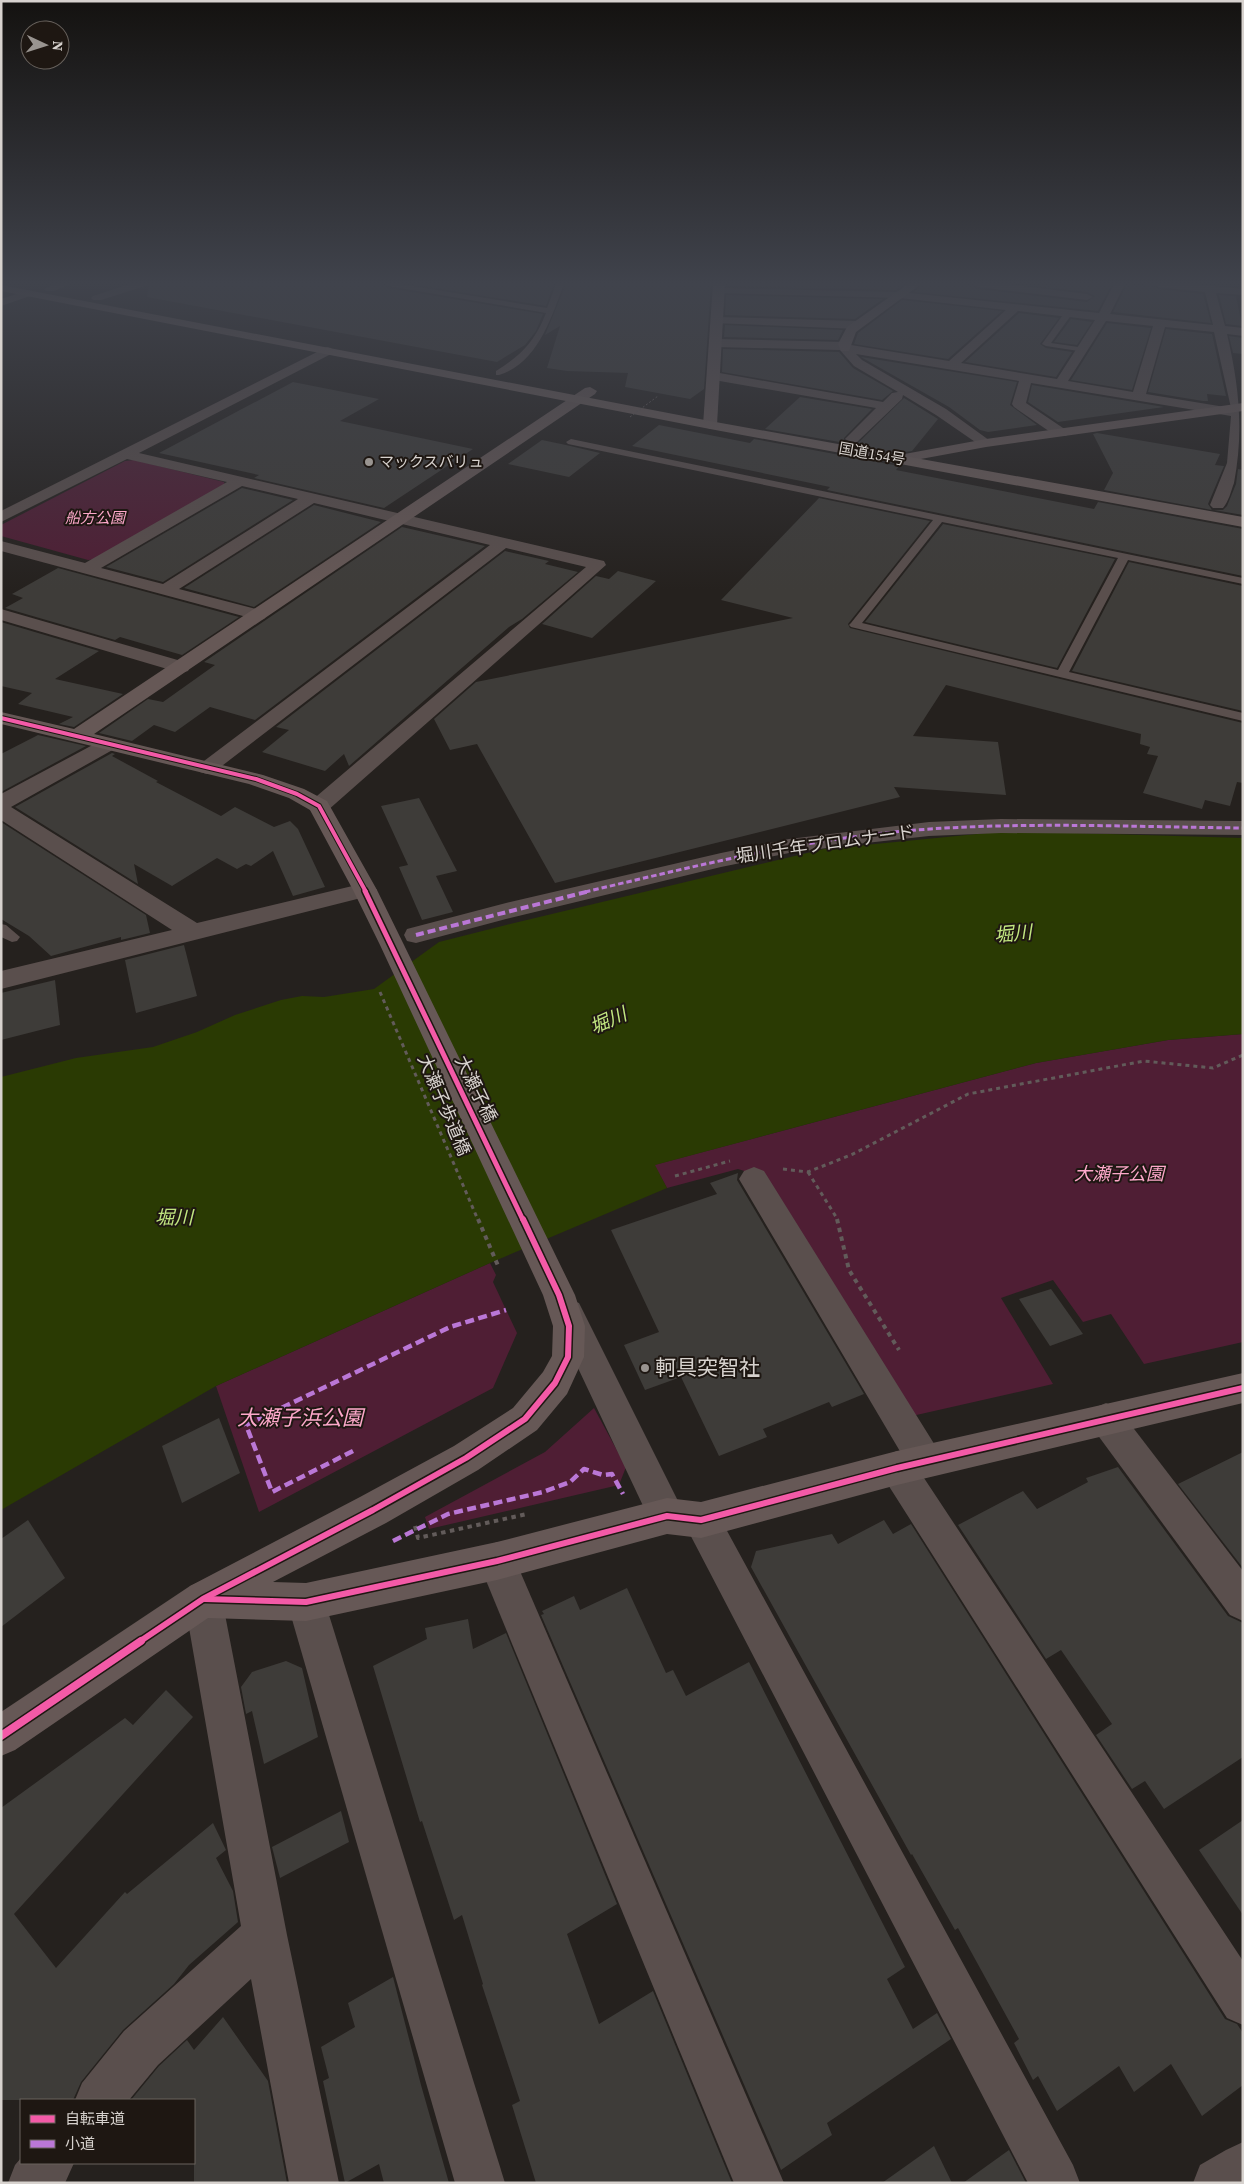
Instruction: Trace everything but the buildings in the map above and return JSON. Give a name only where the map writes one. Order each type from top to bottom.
[{"type":"highway","name":"国道154号","points":[[531,386],[711,420],[899,459],[932,459]]},
{"type":"highway","name":"国道154号","points":[[549,386],[584,395]]},
{"type":"highway","name":"国道154号","points":[[711,420],[852,439],[932,459],[1243,522]]},
{"type":"highway","points":[[960,458],[1243,510]]},
{"type":"street","points":[[1,517],[259,386]]},
{"type":"street","points":[[711,420],[713,386]]},
{"type":"street","points":[[771,386],[886,406]]},
{"type":"street","points":[[896,386],[941,412],[986,443]]},
{"type":"street","points":[[1024,386],[1019,404],[1060,433]]},
{"type":"street","points":[[1072,386],[1240,413]]},
{"type":"street","points":[[1138,397],[1141,386]]},
{"type":"street","points":[[1218,505],[1238,464],[1240,413],[1233,386]]},
{"type":"street","points":[[852,439],[903,390]]},
{"type":"street","points":[[78,736],[584,395]]},
{"type":"street","points":[[932,459],[986,443],[1222,410]]},
{"type":"street","points":[[932,459],[960,458],[1240,413]]},
{"type":"street","points":[[1,718],[280,786],[309,799],[319,806],[598,565],[126,454]]},
{"type":"street","points":[[87,569],[240,481]]},
{"type":"street","points":[[165,590],[311,498]]},
{"type":"street","points":[[208,768],[504,542]]},
{"type":"street","points":[[1,546],[258,615]]},
{"type":"street","points":[[1,614],[180,667]]},
{"type":"street","points":[[1,803],[109,744]]},
{"type":"street","name":"大瀬子橋","points":[[1,1736],[203,1599],[407,1491],[466,1458],[525,1419],[555,1383],[568,1357],[569,1326],[559,1295],[404,940],[365,890],[319,806]]},
{"type":"street","points":[[1,810],[193,932]]},
{"type":"street","name":"堀川千年プロムナード","points":[[404,940],[506,911],[721,860],[789,846],[929,829],[1001,826],[1243,828]]},
{"type":"street","points":[[1,980],[365,890]]},
{"type":"street","points":[[757,1170],[912,1465],[1243,2002]]},
{"type":"street","points":[[559,1295],[1055,2183]]},
{"type":"street","points":[[314,2183],[265,1935],[203,1599],[306,1602],[497,1562],[1243,1388]]},
{"type":"street","points":[[1106,1419],[1243,1602]]},
{"type":"street","points":[[497,1562],[759,2183]]},
{"type":"street","points":[[306,1602],[480,2183]]},
{"type":"street","points":[[100,2099],[141,2048],[265,1935]]},
{"type":"street","points":[[33,2183],[48,2164]]},
{"type":"street","points":[[1218,2183],[1243,2167]]},
{"type":"lane","points":[[571,442],[1243,581]]},
{"type":"lane","points":[[940,518],[855,625],[1243,717]]},
{"type":"lane","points":[[1062,674],[1124,556]]},
{"type":"path","points":[[630,417],[658,396]]},
{"type":"path","points":[[675,1176],[727,1161],[757,1170],[808,1172],[853,1154],[968,1094],[1144,1061],[1213,1068],[1243,1055]]},
{"type":"path","points":[[808,1172],[838,1222],[849,1270],[900,1352]]},
{"type":"path","points":[[407,1491],[418,1538],[535,1512]]},
{"type":"green space","name":"船方公園","points":[[134,460],[224,482],[225,486],[97,559],[88,560],[1,536],[1,525],[125,461]]},
{"type":"green space","name":"大瀬子公園","points":[[1243,1034],[1243,1342],[1144,1364],[1111,1314],[1083,1322],[1053,1280],[1001,1298],[1053,1384],[912,1416],[766,1178],[738,1169],[667,1188],[654,1165],[1036,1063],[1168,1040]]},
{"type":"green space","name":"大瀬子浜公園","points":[[490,1263],[496,1275],[493,1282],[517,1333],[493,1388],[259,1512],[216,1386]]},
{"type":"green space","points":[[594,1408],[626,1467],[619,1485],[429,1529],[425,1517],[545,1452]]},
{"type":"water","name":"堀川","points":[[1008,831],[1243,838],[1243,1034],[1168,1040],[1036,1063],[655,1165],[667,1188],[490,1263],[216,1386],[1,1510],[1,1077],[76,1058],[153,1047],[197,1032],[235,1015],[281,1000],[302,996],[324,997],[374,989],[439,942],[510,924],[824,849]]},
{"type":"marked path","points":[[416,935],[506,911],[721,860],[789,846],[857,837],[929,829],[1001,826],[1243,828]]},
{"type":"marked path","points":[[353,1451],[272,1492],[246,1425],[450,1327],[506,1310]]},
{"type":"marked path","points":[[393,1541],[448,1514],[543,1492],[570,1482],[584,1469],[603,1475],[612,1474],[623,1494]]},
{"type":"cycle path","name":"大瀬子歩道橋","points":[[1,718],[256,779],[281,787],[319,806],[365,890],[392,945],[559,1295],[569,1326],[568,1357],[555,1383],[525,1419],[466,1458],[373,1510],[203,1599],[1,1736]]},
{"type":"cycle path","points":[[205,1599],[306,1602],[497,1561],[667,1516],[701,1520],[897,1468],[1243,1388]]},
{"type":"place","name":"マックスバリュ","points":[[369,462]]},
{"type":"place","name":"軻具突智社","points":[[645,1368]]}]
